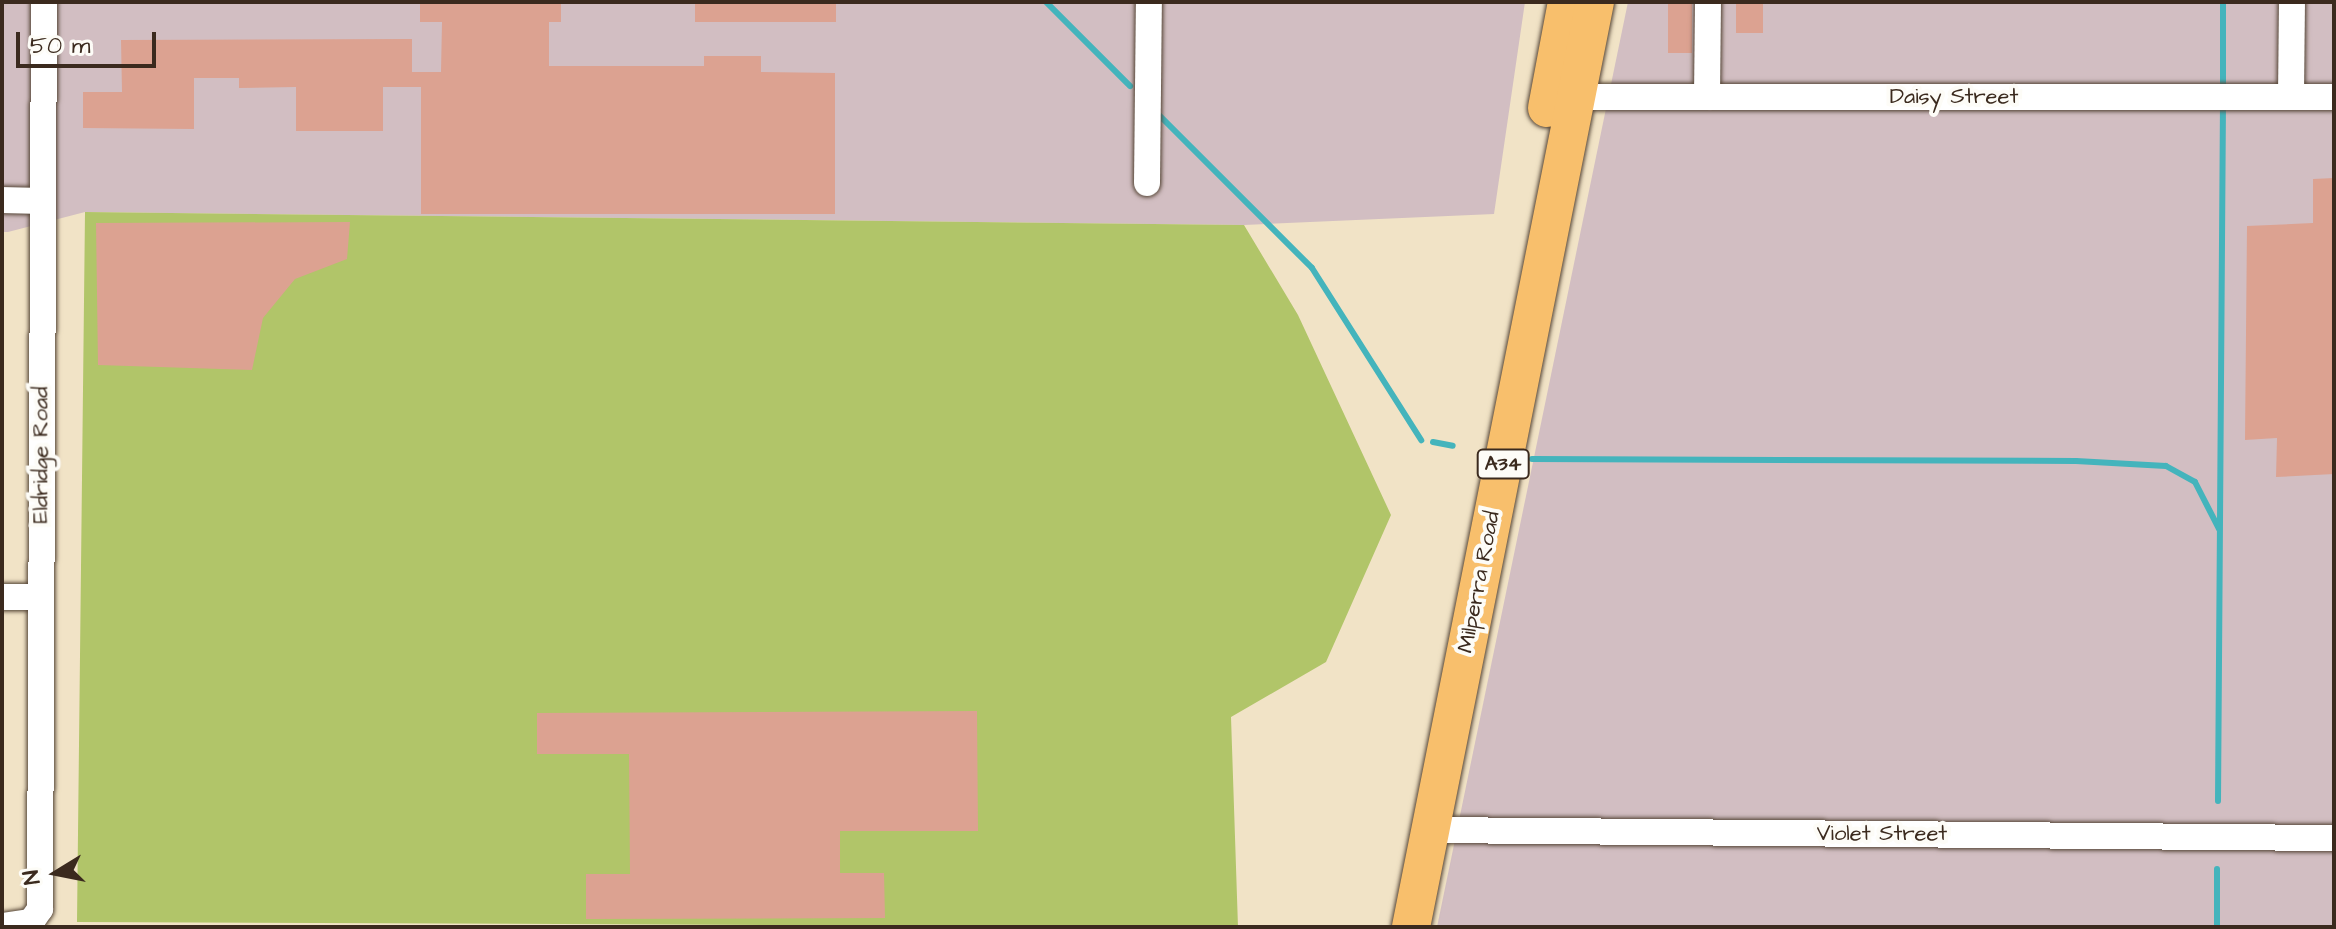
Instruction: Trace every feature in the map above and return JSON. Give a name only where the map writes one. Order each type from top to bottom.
[{"type":"highway","name":"Milperra Road","points":[[1386,927],[1567,2]]},
{"type":"highway","name":"Milperra Road","points":[[1411,927],[1595,2]]},
{"type":"street","name":"Eldridge Road","points":[[44,2],[40,597],[45,916]]},
{"type":"street","points":[[1147,183],[1149,2]]},
{"type":"street","points":[[1707,97],[1708,2]]},
{"type":"street","points":[[2291,96],[2292,2]]},
{"type":"street","name":"Daisy Street","points":[[1575,97],[2334,97]]},
{"type":"street","points":[[2,200],[42,201]]},
{"type":"street","points":[[2,597],[40,597]]},
{"type":"street","name":"Violet Street","points":[[1431,830],[2334,838]]},
{"type":"street","points":[[2,926],[24,924],[45,916]]},
{"type":"shaded area","points":[[2,2],[1525,2],[1494,214],[1244,225],[85,212],[8,232],[2,232]]},
{"type":"shaded area","points":[[1628,2],[2334,2],[2334,927],[1437,927]]},
{"type":"green space","points":[[85,212],[1244,225],[1298,315],[1391,515],[1326,662],[1231,717],[1238,927],[77,922]]},
{"type":"building","points":[[420,2],[561,2],[561,22],[549,22],[549,66],[704,66],[704,56],[761,56],[761,72],[835,73],[835,214],[421,214],[421,87],[383,87],[383,131],[296,131],[296,87],[239,88],[239,78],[194,78],[194,129],[83,128],[83,92],[122,92],[121,40],[412,39],[412,72],[441,72],[442,22],[420,22]]},
{"type":"building","points":[[695,2],[836,2],[836,22],[695,22]]},
{"type":"building","points":[[1668,2],[1692,2],[1692,53],[1668,53]]},
{"type":"building","points":[[1736,2],[1763,2],[1763,33],[1736,33]]},
{"type":"building","points":[[2334,178],[2334,474],[2276,477],[2277,438],[2245,440],[2247,226],[2313,223],[2313,179]]},
{"type":"building","points":[[350,222],[347,259],[295,279],[263,318],[252,370],[98,365],[96,223]]},
{"type":"building","points":[[977,711],[978,831],[840,831],[840,873],[884,873],[885,918],[586,919],[586,874],[630,874],[629,754],[537,754],[537,713]]},
{"type":"waterway","points":[[1046,2],[1130,86]]},
{"type":"waterway","points":[[2223,2],[2223,90]]},
{"type":"waterway","points":[[2218,801],[2223,106]]},
{"type":"waterway","points":[[1159,115],[1312,268],[1421,440]]},
{"type":"waterway","points":[[1433,442],[1453,446]]},
{"type":"waterway","points":[[1532,459],[2076,461],[2166,466],[2195,482],[2219,529]]},
{"type":"waterway","points":[[2217,869],[2217,927]]}]
